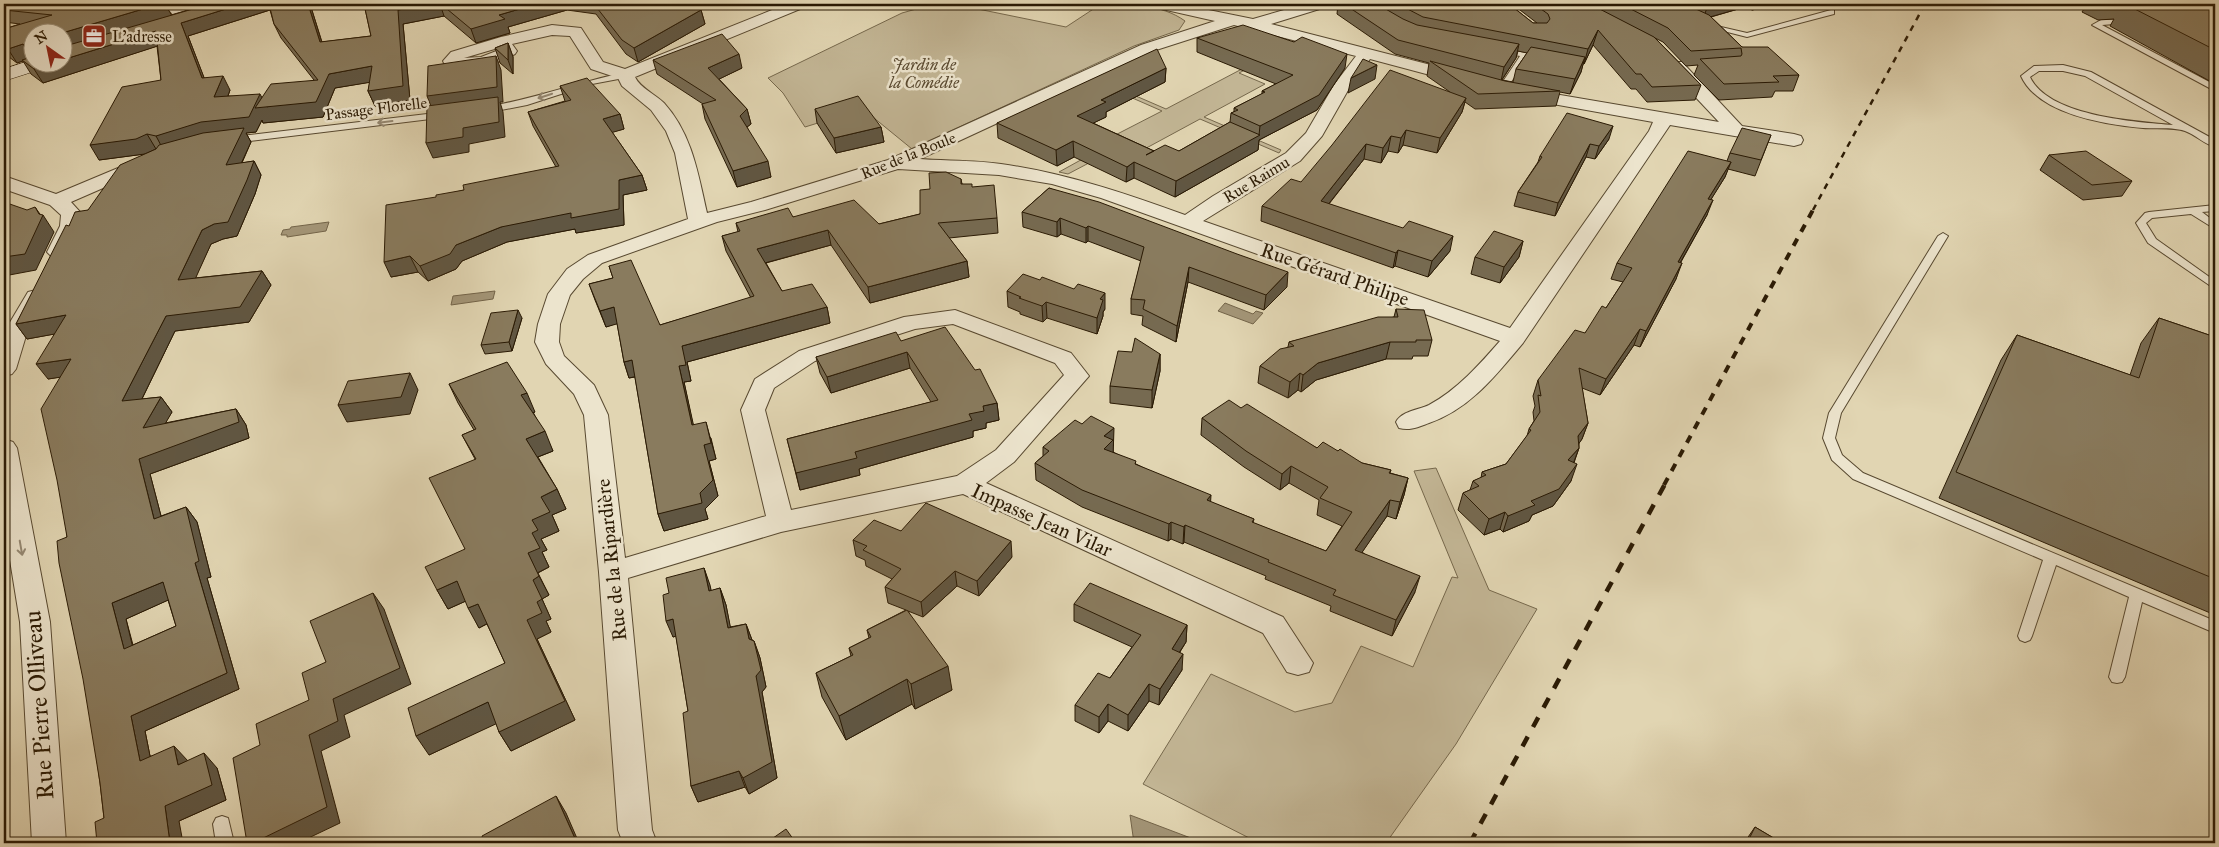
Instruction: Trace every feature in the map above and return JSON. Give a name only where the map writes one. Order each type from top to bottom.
[{"type":"main road","points":[[167,25],[193,17]]},
{"type":"main road","points":[[4,75],[22,69]]},
{"type":"street","points":[[170,4],[193,17]]},
{"type":"street","points":[[502,42],[552,30],[576,31],[597,65],[626,75],[800,4]]},
{"type":"street","points":[[1158,4],[1253,24],[1502,89],[1584,106],[1794,140]]},
{"type":"street","points":[[1253,24],[1321,4]]},
{"type":"street","name":"Rue de la Boule","points":[[559,294],[575,274],[595,259],[699,222],[896,164],[1146,48],[1232,20]]},
{"type":"street","name":"Rue Raimu","points":[[1188,222],[1220,200],[1274,170],[1293,157],[1313,136],[1343,85],[1366,53]]},
{"type":"street","points":[[1664,53],[1737,131]]},
{"type":"street","points":[[626,75],[628,82],[657,106],[675,130],[684,153],[699,222]]},
{"type":"street","points":[[1408,422],[1439,410],[1460,397],[1478,381],[1515,338],[1658,132],[1664,119]]},
{"type":"street","points":[[57,201],[157,157]]},
{"type":"street","name":"Rue Gérard Philipe","points":[[896,164],[999,169],[1054,179],[1108,194],[1515,338]]},
{"type":"street","points":[[4,182],[57,201],[71,213],[70,226],[47,275],[17,329],[4,369]]},
{"type":"street","name":"Rue de la Ripardière","points":[[559,294],[549,324],[547,342],[554,359],[585,391],[596,415],[613,572],[635,830],[640,843]]},
{"type":"street","points":[[781,522],[753,410],[764,384],[807,356],[912,322],[955,317],[1063,358],[1077,376],[1005,456],[965,484]]},
{"type":"street","name":"Rue Pierre Olliveau","points":[[4,448],[35,622],[49,843]]},
{"type":"street","name":"Impasse Jean Vilar","points":[[613,572],[781,522],[965,484],[1273,625],[1298,663]]},
{"type":"lane","points":[[1701,24],[1747,35],[1831,12]]},
{"type":"lane","points":[[2127,21],[2101,22],[2096,25],[2215,88]]},
{"type":"lane","points":[[1491,48],[1554,61]]},
{"type":"lane","points":[[1502,89],[1525,55]]},
{"type":"lane","points":[[2183,128],[2093,120],[2071,112],[2030,88],[2025,76],[2037,68],[2063,68],[2088,74],[2215,144]]},
{"type":"lane","points":[[1680,71],[1697,70]]},
{"type":"lane","points":[[475,111],[524,103],[590,82],[626,75]]},
{"type":"lane","name":"Passage Florelle","points":[[219,141],[456,113]]},
{"type":"lane","points":[[2215,208],[2150,215],[2141,223],[2152,241],[2215,286]]},
{"type":"lane","points":[[2192,210],[2215,226]]},
{"type":"lane","points":[[1943,236],[1835,413],[1830,438],[1837,457],[1858,476],[2215,627]]},
{"type":"lane","points":[[2025,636],[2051,558]]},
{"type":"lane","points":[[2117,677],[2137,594]]},
{"type":"lane","points":[[222,824],[225,843]]},
{"type":"green space","name":"Jardin de la Comédie","points":[[1101,4],[1155,8],[1176,15],[1185,21],[1179,30],[1134,46],[912,149],[863,109],[805,127],[783,93],[768,78],[902,13],[927,6],[948,5],[973,8],[1066,27]]},
{"type":"green space","points":[[1295,41],[1300,42],[1239,73],[1265,84],[1204,117],[1281,150],[1279,153],[1200,119],[1139,152],[1123,145],[1068,174],[1059,172],[1097,151],[1092,147],[1162,111],[1096,82],[1099,80],[1166,109]]},
{"type":"green space","points":[[1436,468],[1489,590],[1537,609],[1456,744],[1386,843],[1259,843],[1143,784],[1211,674],[1295,712],[1332,703],[1361,646],[1413,667],[1452,577],[1458,578],[1414,471]]},
{"type":"shaded area","points":[[329,222],[326,231],[287,237],[287,235],[281,235],[283,230],[290,229],[291,227]]},
{"type":"shaded area","points":[[495,291],[493,299],[451,305],[453,296]]},
{"type":"shaded area","points":[[1225,303],[1253,314],[1256,311],[1263,313],[1253,324],[1218,311]]},
{"type":"shaded area","points":[[1130,815],[1204,843],[1134,843]]},
{"type":"building","points":[[4,4],[160,4],[72,30],[72,22],[28,22],[52,15],[4,10]]},
{"type":"building","points":[[210,4],[242,4],[181,23],[202,78],[223,76],[214,97],[260,94],[249,117],[201,122],[156,136],[147,134],[136,139],[90,145],[122,87],[161,80],[156,31],[72,57],[72,44]]},
{"type":"building","points":[[269,4],[308,4],[320,42],[371,36],[364,4],[432,4],[398,10],[403,86],[368,91],[372,66],[329,74],[316,102],[255,108],[271,84],[318,80],[274,24]]},
{"type":"building","points":[[441,4],[537,4],[499,15],[505,19],[471,29]]},
{"type":"building","points":[[594,4],[696,4],[701,10],[634,48],[622,40]]},
{"type":"building","points":[[1344,4],[1377,4],[1417,25],[1519,44],[1504,67],[1398,40]]},
{"type":"building","points":[[1398,4],[1509,4],[1533,23],[1547,23],[1550,19],[1548,14],[1534,4],[1590,4],[1654,37],[1701,85],[1652,87],[1641,74],[1636,74],[1598,30],[1588,49],[1423,17]]},
{"type":"building","points":[[1621,4],[1685,4],[1709,15],[1742,47],[1768,47],[1799,75],[1773,76],[1779,82],[1724,84],[1700,59],[1741,56],[1741,48],[1691,51],[1668,28]]},
{"type":"building","points":[[2125,4],[2215,4],[2215,50]]},
{"type":"building","points":[[22,24],[22,44],[8,49],[4,46],[4,29]]},
{"type":"building","points":[[1243,25],[1294,42],[1302,37],[1347,54],[1319,95],[1260,126],[1231,113],[1238,110],[1234,108],[1293,75],[1197,38]]},
{"type":"building","points":[[722,34],[739,54],[708,68],[747,109],[740,116],[768,161],[733,171],[702,104],[716,100],[653,60]]},
{"type":"building","points":[[508,43],[508,60],[495,48]]},
{"type":"building","points":[[1531,47],[1585,57],[1575,79],[1516,69]]},
{"type":"building","points":[[1157,49],[1166,68],[1101,100],[1106,102],[1077,116],[1154,151],[1165,145],[1179,151],[1230,122],[1260,135],[1176,181],[1134,162],[1127,167],[1073,141],[1056,150],[997,123]]},
{"type":"building","points":[[496,56],[497,87],[427,96],[428,66]]},
{"type":"building","points":[[1363,59],[1377,65],[1351,78]]},
{"type":"building","points":[[1430,61],[1505,81],[1560,91],[1478,94]]},
{"type":"building","points":[[1390,70],[1466,98],[1440,138],[1406,130],[1401,138],[1391,136],[1383,148],[1366,144],[1321,201],[1403,228],[1409,221],[1453,236],[1432,261],[1398,250],[1396,253],[1262,206],[1291,179],[1301,182]]},
{"type":"building","points":[[587,78],[620,114],[603,119],[642,175],[619,180],[619,209],[571,218],[571,213],[501,227],[456,245],[450,254],[420,266],[410,256],[384,262],[386,205],[436,197],[436,195],[464,190],[463,185],[559,166],[528,112],[571,100],[560,86]]},
{"type":"building","points":[[858,96],[881,127],[834,138],[815,109]]},
{"type":"building","points":[[498,97],[499,122],[463,128],[463,137],[426,143],[427,106]]},
{"type":"building","points":[[1567,113],[1613,126],[1599,146],[1590,144],[1558,203],[1518,192],[1542,157],[1540,156]]},
{"type":"building","points":[[244,128],[226,165],[254,161],[228,222],[214,224],[202,230],[178,280],[262,271],[240,307],[166,316],[122,401],[161,397],[143,428],[236,409],[239,422],[139,459],[154,519],[186,507],[199,561],[195,563],[227,673],[131,716],[140,761],[174,746],[178,765],[204,753],[212,785],[165,806],[170,843],[97,843],[95,822],[104,818],[100,783],[83,679],[59,563],[57,541],[67,537],[57,480],[41,409],[71,359],[36,364],[66,315],[16,324],[66,225],[69,226],[75,212],[88,210],[120,165],[156,149],[159,145],[203,133]],"holes":[[[163,582],[176,626],[124,649],[112,603]]]},
{"type":"building","points":[[1742,128],[1771,135],[1761,160],[1730,153]]},
{"type":"building","points":[[1688,151],[1731,162],[1708,199],[1713,200],[1678,262],[1682,263],[1646,331],[1640,329],[1606,379],[1579,368],[1588,423],[1578,436],[1579,448],[1568,460],[1577,464],[1559,489],[1531,501],[1535,505],[1508,516],[1505,512],[1489,519],[1463,493],[1479,486],[1473,481],[1486,475],[1482,472],[1506,464],[1531,430],[1529,429],[1540,412],[1538,395],[1541,396],[1538,380],[1575,330],[1585,333],[1602,306],[1606,308],[1632,268],[1617,263]]},
{"type":"building","points":[[2086,151],[2132,181],[2092,185],[2049,155]]},
{"type":"building","points":[[946,172],[961,179],[961,184],[972,184],[972,187],[994,185],[997,218],[938,223],[967,261],[868,287],[828,230],[757,249],[782,291],[812,284],[827,307],[682,346],[686,365],[679,366],[692,425],[706,422],[711,443],[704,445],[713,480],[700,493],[702,503],[658,514],[632,360],[624,362],[614,307],[600,311],[589,284],[613,278],[609,266],[631,260],[660,325],[754,296],[722,236],[740,231],[736,223],[788,208],[793,217],[854,200],[879,224],[920,214],[920,190],[930,189],[929,173]]},
{"type":"building","points":[[1049,188],[1099,202],[1288,272],[1266,295],[1189,267],[1177,326],[1143,309],[1145,300],[1131,299],[1144,247],[1088,226],[1086,228],[1060,218],[1057,222],[1022,212]]},
{"type":"building","points":[[4,202],[27,210],[35,207],[39,214],[43,215],[25,254],[4,257]]},
{"type":"building","points":[[1494,231],[1523,241],[1504,267],[1475,257]]},
{"type":"building","points":[[1023,274],[1040,280],[1042,277],[1074,289],[1078,284],[1105,293],[1100,299],[1103,300],[1097,318],[1046,302],[1042,306],[1019,298],[1021,297],[1007,291]]},
{"type":"building","points":[[1396,309],[1424,310],[1432,340],[1390,342],[1318,363],[1303,375],[1300,373],[1290,382],[1260,366],[1280,349],[1294,346],[1289,342],[1378,317],[1398,317]]},
{"type":"building","points":[[518,310],[509,342],[481,345],[491,313]]},
{"type":"building","points":[[2159,318],[2215,337],[2215,579],[1956,472],[2017,335],[2139,378]]},
{"type":"building","points":[[945,327],[975,370],[980,369],[997,403],[983,406],[984,411],[969,414],[972,420],[855,452],[857,458],[796,473],[787,439],[938,400],[907,352],[827,377],[816,357],[896,332],[901,341]]},
{"type":"building","points":[[1135,338],[1160,354],[1152,390],[1110,386],[1118,351],[1132,352]]},
{"type":"building","points":[[507,362],[527,393],[521,395],[545,431],[526,439],[557,489],[541,497],[550,512],[532,520],[538,530],[532,533],[540,548],[528,553],[539,576],[533,580],[542,599],[537,602],[542,613],[527,620],[565,701],[499,732],[488,702],[416,736],[408,708],[505,663],[478,604],[468,608],[457,581],[437,590],[425,567],[465,549],[429,478],[476,459],[462,435],[476,429],[449,384]]},
{"type":"building","points":[[410,373],[401,397],[338,405],[348,381]]},
{"type":"building","points":[[1229,400],[1241,408],[1247,404],[1317,448],[1323,442],[1338,451],[1340,449],[1362,463],[1391,470],[1389,473],[1408,478],[1400,502],[1390,500],[1355,550],[1420,576],[1396,620],[1333,595],[1336,590],[1185,525],[1184,527],[1171,522],[1169,524],[1082,490],[1035,463],[1049,451],[1043,447],[1075,420],[1082,424],[1091,416],[1114,428],[1104,436],[1113,440],[1104,449],[1136,461],[1135,464],[1211,495],[1207,500],[1254,519],[1252,522],[1326,551],[1352,512],[1320,498],[1328,487],[1291,466],[1282,474],[1246,451],[1202,418]]},
{"type":"building","points":[[926,503],[1011,541],[977,581],[955,571],[921,602],[885,587],[901,569],[863,550],[867,546],[853,540],[874,520],[901,531]]},
{"type":"building","points":[[704,568],[709,591],[720,588],[728,628],[746,624],[749,639],[754,641],[761,670],[756,676],[772,762],[743,778],[739,771],[691,786],[683,713],[688,711],[673,619],[666,621],[663,595],[669,593],[666,578]]},
{"type":"building","points":[[1090,583],[1187,625],[1172,649],[1183,654],[1160,689],[1149,684],[1128,715],[1108,704],[1099,717],[1075,705],[1098,673],[1110,678],[1141,635],[1074,604]]},
{"type":"building","points":[[373,593],[400,668],[333,699],[338,721],[309,735],[327,807],[253,843],[247,843],[233,758],[260,745],[256,724],[309,700],[302,673],[326,662],[310,621]]},
{"type":"building","points":[[907,610],[948,666],[911,684],[907,679],[839,716],[816,673],[853,655],[849,648],[871,637],[867,630]]},
{"type":"building","points":[[556,796],[577,843],[484,843],[482,836]]},
{"type":"building","points":[[1755,827],[1782,843],[1747,843]]},
{"type":"building","points":[[786,829],[796,843],[766,843]]},
{"type":"railway","points":[[1813,210],[1925,4]]},
{"type":"railway","points":[[1664,485],[1814,208]]},
{"type":"railway","points":[[1470,843],[1665,484]]},
{"type":"place","name":"L'adresse","points":[[94,36]]}]
